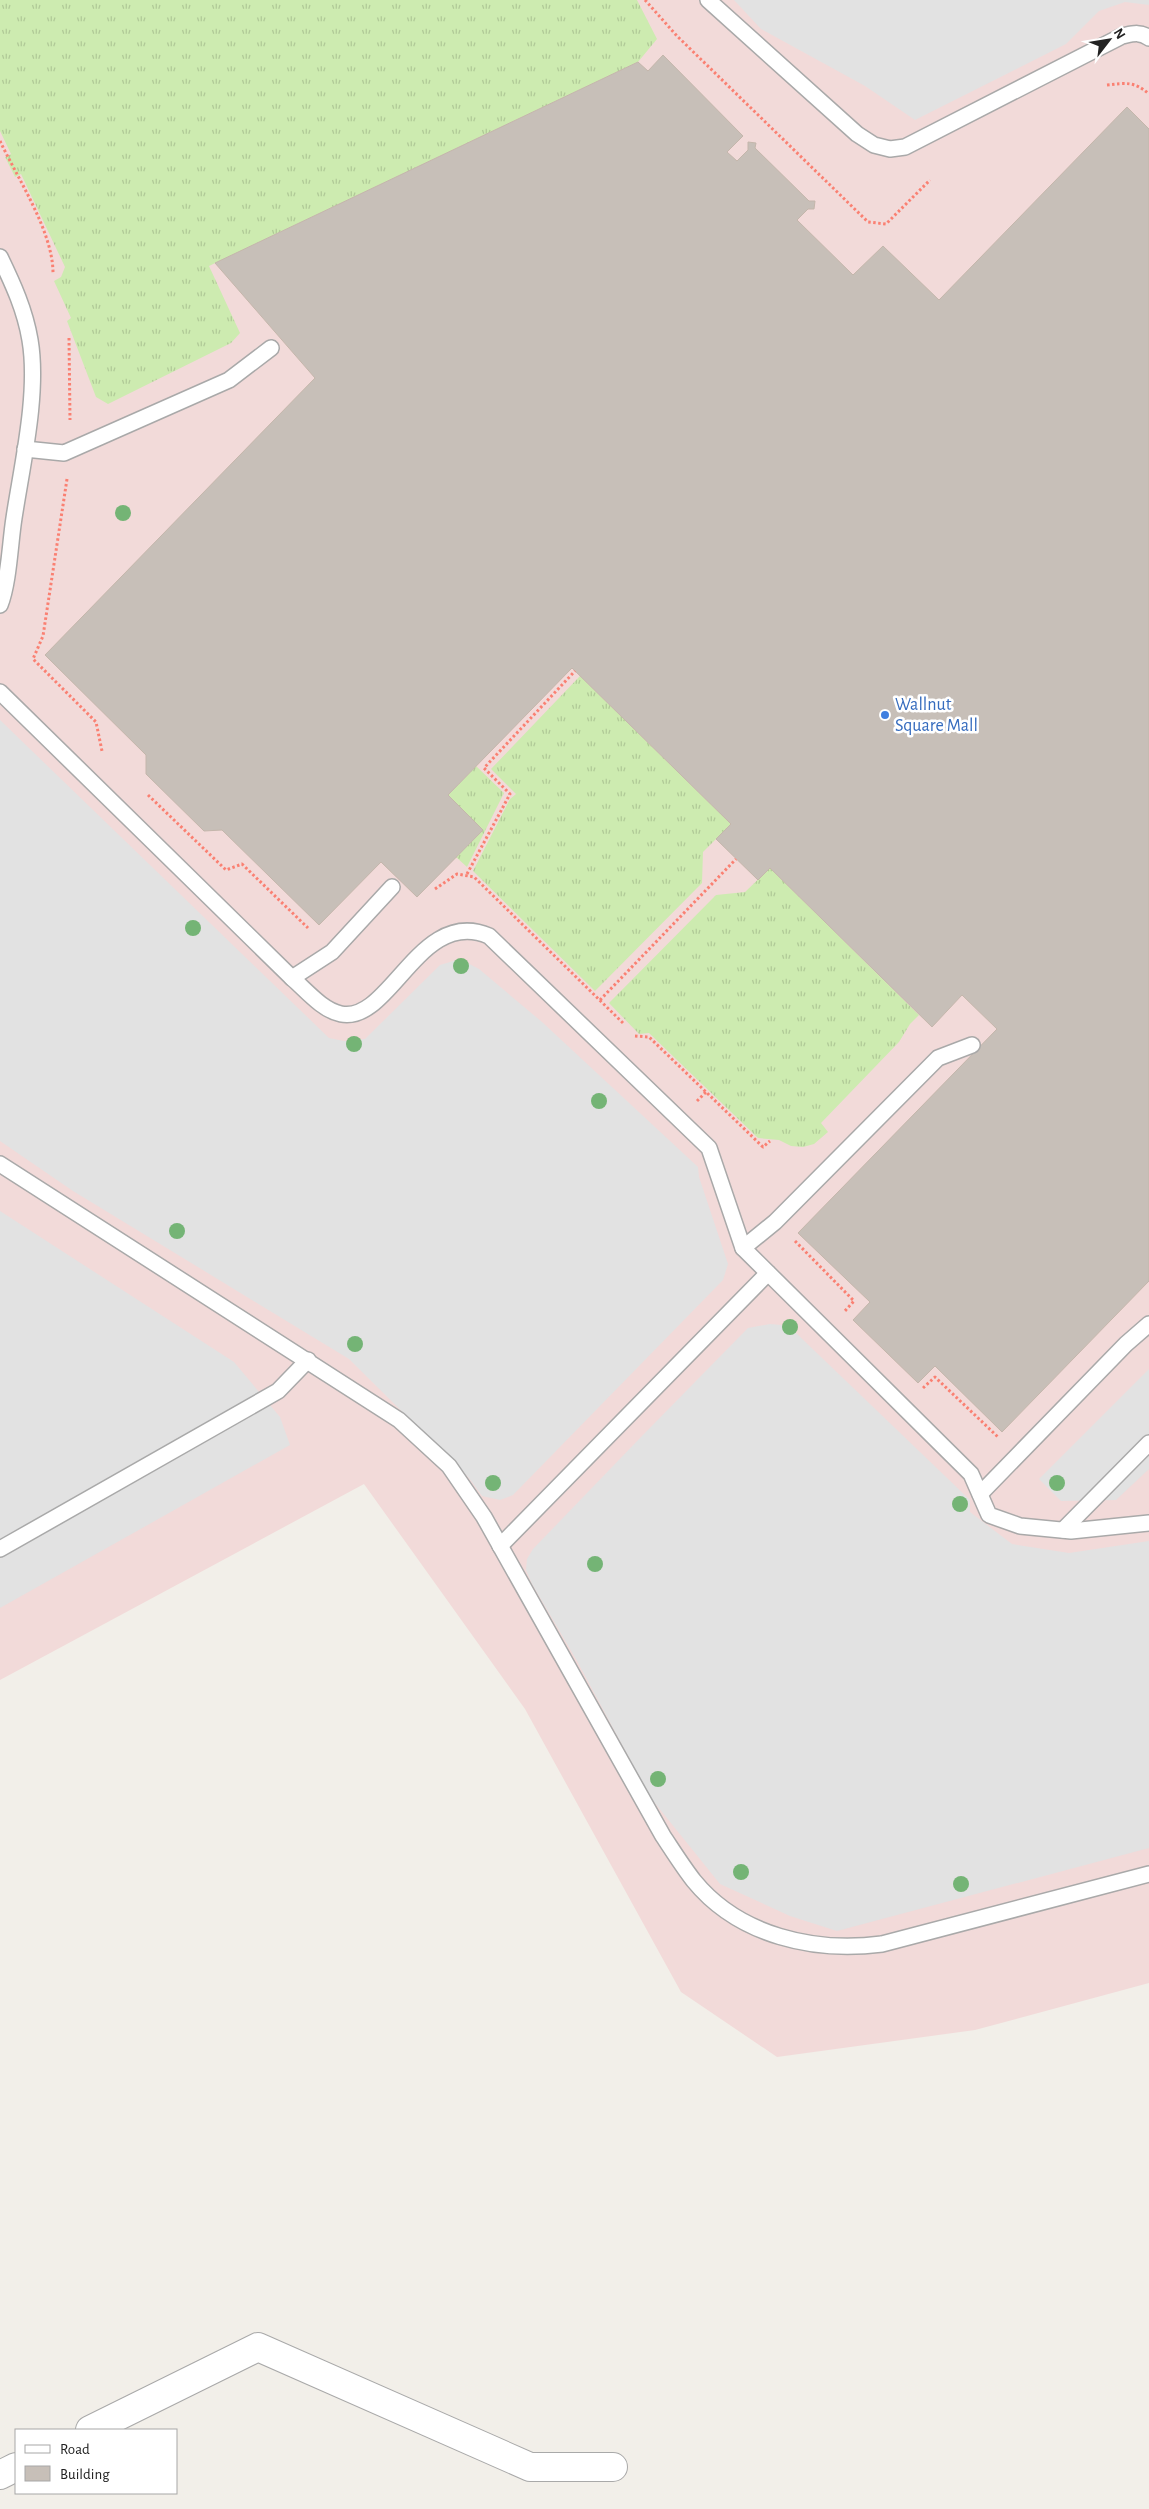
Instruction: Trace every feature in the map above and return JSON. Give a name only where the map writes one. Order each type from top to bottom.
[{"type":"street","points":[[92,2429],[258,2347],[530,2467],[614,2467]]},
{"type":"street","points":[[0,2474],[15,2466]]},
{"type":"lane","points":[[708,0],[857,134],[874,145],[890,149],[905,147],[950,126],[1122,36],[1135,33],[1149,38]]},
{"type":"lane","points":[[0,257],[17,291],[30,341],[32,378],[25,449],[0,605]]},
{"type":"lane","points":[[25,449],[64,453],[229,380],[271,348]]},
{"type":"lane","points":[[0,692],[292,978],[326,1008],[342,1014],[355,1012],[374,1003],[431,945],[445,935],[462,930],[477,930],[490,936],[709,1148],[743,1248],[971,1474],[989,1515],[1020,1526],[1063,1530],[1149,1523]]},
{"type":"lane","points":[[292,978],[332,952],[392,887]]},
{"type":"lane","points":[[743,1248],[775,1222],[938,1058],[972,1045]]},
{"type":"lane","points":[[0,1164],[399,1420],[448,1466],[484,1517],[663,1836],[693,1880],[732,1914],[763,1931],[813,1945],[848,1948],[874,1945],[1149,1874]]},
{"type":"lane","points":[[500,1546],[768,1273]]},
{"type":"lane","points":[[980,1494],[1126,1344],[1149,1324]]},
{"type":"lane","points":[[0,1549],[278,1391],[308,1360]]},
{"type":"lane","points":[[1063,1530],[1149,1443]]},
{"type":"path","points":[[644,0],[677,36],[868,222],[886,224],[930,180]]},
{"type":"path","points":[[1107,85],[1128,83],[1139,85],[1149,94]]},
{"type":"path","points":[[0,141],[45,232],[53,257],[53,273]]},
{"type":"path","points":[[69,338],[70,450],[43,636],[33,659],[96,722],[102,750],[109,757]]},
{"type":"path","points":[[467,874],[510,794],[484,768],[575,671]]},
{"type":"path","points":[[143,790],[226,870],[242,864],[308,928]]},
{"type":"path","points":[[578,1022],[736,859]]},
{"type":"path","points":[[435,889],[457,874],[467,874],[474,877],[624,1025]]},
{"type":"path","points":[[631,1031],[637,1038],[649,1037],[763,1147],[770,1141]]},
{"type":"path","points":[[795,1240],[854,1301],[842,1314]]},
{"type":"path","points":[[919,1391],[935,1377],[1000,1439]]},
{"type":"shaded area","points":[[0,0],[1149,0],[1149,1983],[975,2030],[777,2057],[681,1992],[525,1709],[364,1484],[0,1680]]},
{"type":"shaded area","points":[[734,0],[1149,0],[1149,5],[1125,2],[1099,11],[1066,44],[915,120],[865,86],[761,29]]},
{"type":"shaded area","points":[[0,720],[329,1038],[344,1041],[365,1039],[440,965],[460,959],[479,969],[542,1022],[698,1167],[699,1177],[728,1264],[723,1280],[513,1495],[500,1500],[482,1496],[469,1478],[349,1359],[73,1191],[0,1141]]},
{"type":"shaded area","points":[[0,1211],[234,1362],[280,1417],[290,1445],[0,1608]]},
{"type":"shaded area","points":[[770,1324],[781,1325],[795,1332],[970,1500],[970,1512],[1012,1544],[1069,1553],[1149,1541],[1149,1848],[837,1931],[790,1916],[720,1884],[650,1797],[577,1661],[532,1584],[526,1570],[527,1559],[533,1549],[748,1328]]},
{"type":"shaded area","points":[[1149,1369],[1149,1469],[1116,1500],[1061,1501],[1039,1479]]},
{"type":"green space","points":[[0,0],[637,0],[657,39],[638,62],[209,266],[240,333],[231,343],[108,404],[96,397],[67,321],[71,318],[54,281],[61,277],[65,267],[21,174],[15,177],[5,157],[11,154],[0,131]]},
{"type":"green space","points":[[580,676],[731,824],[703,852],[702,883],[595,991],[473,871],[510,799],[516,794],[491,769]]},
{"type":"green space","points":[[476,766],[504,793],[467,867],[456,857],[483,830],[448,795]]},
{"type":"green space","points":[[770,868],[919,1015],[910,1024],[899,1042],[821,1123],[828,1132],[814,1144],[803,1147],[791,1146],[779,1140],[758,1138],[649,1033],[639,1034],[609,1003],[716,895],[745,892]]},
{"type":"building","name":"Wallnut Square Mall","points":[[663,55],[743,136],[727,152],[737,161],[748,150],[748,142],[756,143],[755,148],[809,201],[815,201],[814,209],[808,209],[797,220],[853,275],[883,246],[939,300],[1127,107],[1149,129],[1149,1281],[1002,1432],[935,1366],[918,1383],[853,1320],[870,1302],[798,1233],[997,1029],[962,995],[932,1027],[770,868],[758,880],[716,839],[731,824],[572,668],[448,795],[483,830],[417,897],[381,862],[319,925],[222,830],[204,831],[146,774],[146,755],[45,655],[315,378],[215,263],[638,62],[648,71]]},
{"type":"place","name":"Wallnut Square Mall","points":[[885,715]]}]
